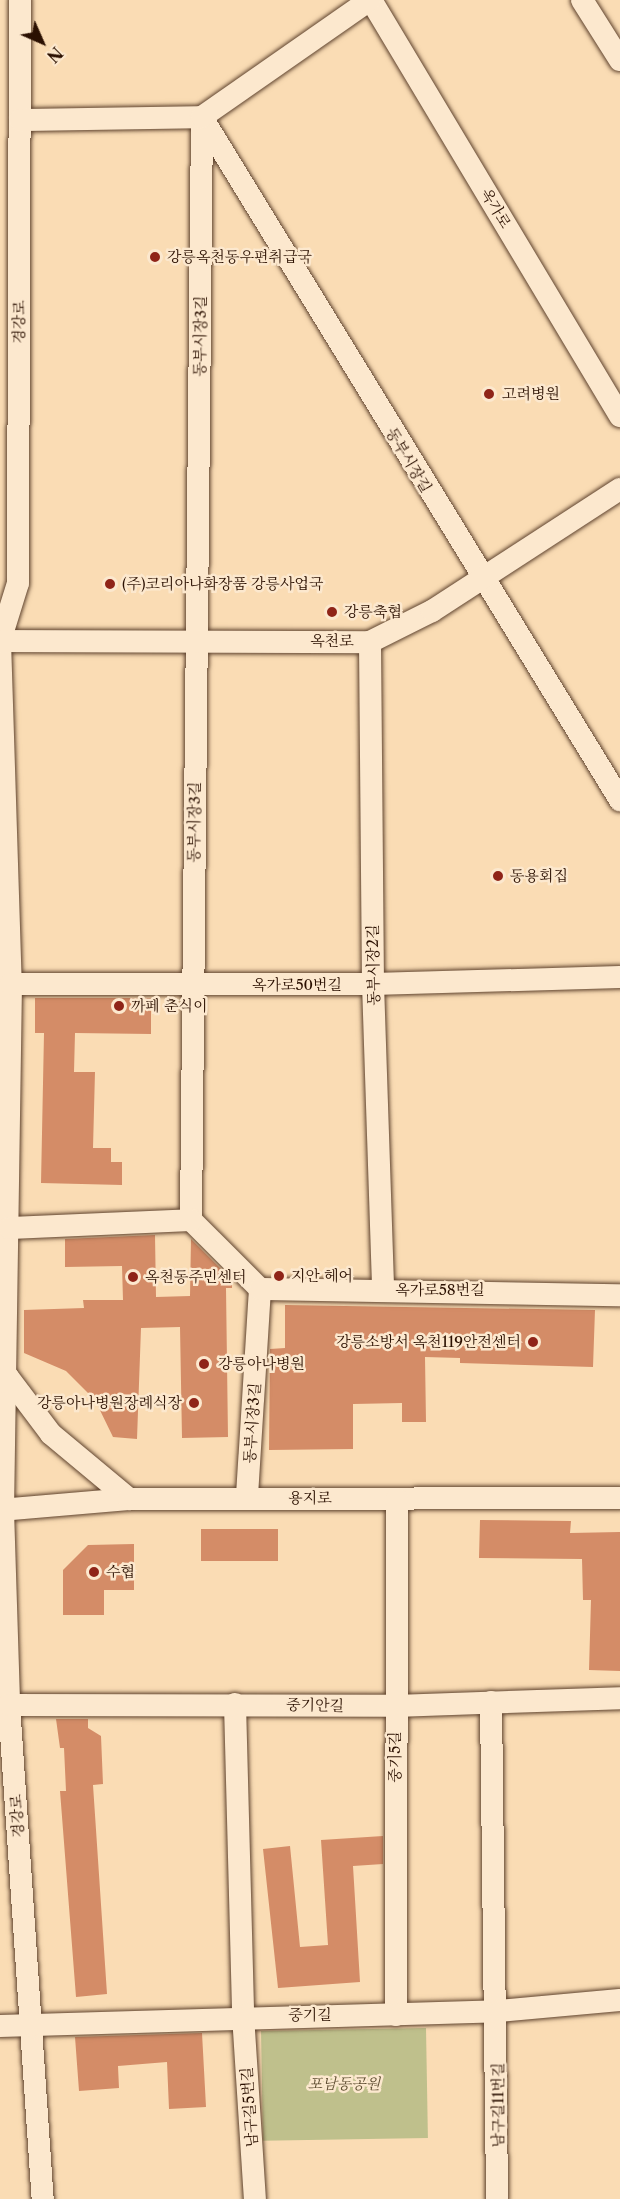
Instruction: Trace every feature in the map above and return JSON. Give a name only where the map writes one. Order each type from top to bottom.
[{"type":"street","name":"경강로","points":[[20,0],[18,582],[0,641],[10,984],[10,1228],[1,1510],[9,1705],[43,2199]]},
{"type":"street","points":[[20,120],[202,117],[371,0]]},
{"type":"street","name":"옥가로","points":[[371,0],[620,416]]},
{"type":"street","points":[[582,0],[620,60]]},
{"type":"street","name":"동부시장길","points":[[202,117],[481,580],[620,800]]},
{"type":"street","name":"동부시장3길","points":[[191,1220],[191,985],[202,117]]},
{"type":"street","name":"옥천로","points":[[0,641],[370,642],[432,611],[620,489]]},
{"type":"street","name":"동부시장2길","points":[[370,642],[373,984],[383,1289]]},
{"type":"street","name":"옥가로50번길","points":[[10,984],[373,984],[620,977]]},
{"type":"street","points":[[10,1228],[191,1220],[260,1289]]},
{"type":"street","name":"동부시장3길","points":[[248,1498],[260,1289]]},
{"type":"street","name":"옥가로58번길","points":[[260,1289],[620,1294]]},
{"type":"street","points":[[4,1382],[51,1434],[129,1500]]},
{"type":"street","name":"용지로","points":[[1,1510],[129,1500],[620,1498]]},
{"type":"street","name":"중기5길","points":[[396,2014],[395,1706],[398,1499]]},
{"type":"street","name":"중기안길","points":[[9,1705],[395,1706],[620,1698]]},
{"type":"street","name":"남구길11번길","points":[[491,1702],[498,2011],[497,2199]]},
{"type":"street","name":"남구길5번길","points":[[235,1704],[243,2015],[255,2199]]},
{"type":"street","name":"중기길","points":[[0,2026],[243,2015],[498,2011],[620,2000]]},
{"type":"green space","name":"포남동공원","points":[[426,2028],[428,2138],[263,2141],[261,2031]]},
{"type":"building","points":[[35,998],[151,998],[151,1034],[75,1033],[74,1072],[95,1072],[93,1148],[111,1148],[111,1162],[122,1162],[122,1185],[41,1183],[44,1033],[35,1033]]},
{"type":"building","points":[[155,1235],[156,1297],[190,1296],[191,1239],[232,1280],[232,1288],[226,1288],[228,1437],[182,1438],[180,1327],[141,1328],[137,1439],[113,1437],[95,1400],[66,1371],[24,1353],[24,1310],[84,1308],[83,1300],[123,1300],[122,1266],[65,1267],[65,1239]]},
{"type":"building","points":[[285,1305],[595,1310],[593,1367],[460,1363],[460,1358],[425,1357],[426,1422],[402,1422],[402,1403],[353,1404],[353,1449],[269,1450],[270,1349],[285,1348]]},
{"type":"building","points":[[480,1520],[571,1521],[570,1533],[620,1532],[620,1671],[589,1670],[591,1600],[583,1600],[582,1559],[479,1558]]},
{"type":"building","points":[[201,1529],[278,1529],[278,1561],[201,1561]]},
{"type":"building","points":[[134,1544],[134,1590],[104,1590],[104,1615],[63,1615],[63,1570],[88,1545]]},
{"type":"building","points":[[56,1719],[88,1719],[88,1728],[101,1736],[103,1784],[93,1785],[107,1994],[76,1997],[60,1791],[66,1791],[64,1748],[60,1748]]},
{"type":"building","points":[[383,1836],[383,1864],[353,1866],[360,1982],[278,1988],[263,1849],[290,1846],[300,1947],[328,1945],[321,1840]]},
{"type":"building","points":[[202,2033],[206,2107],[169,2109],[167,2062],[118,2066],[119,2088],[79,2091],[75,2037]]},
{"type":"place","name":"강릉옥천동우편취급국","points":[[155,257]]},
{"type":"place","name":"고려병원","points":[[489,394]]},
{"type":"place","name":"(주)코리아나화장품 강릉사업국","points":[[110,584]]},
{"type":"place","name":"강릉축협","points":[[332,612]]},
{"type":"place","name":"동용회집","points":[[498,876]]},
{"type":"place","name":"까페 춘식이","points":[[119,1006]]},
{"type":"place","name":"지안 헤어","points":[[279,1276]]},
{"type":"place","name":"옥천동주민센터","points":[[133,1277]]},
{"type":"place","name":"강릉소방서 옥천119안전센터","points":[[533,1342]]},
{"type":"place","name":"강릉아나병원","points":[[204,1364]]},
{"type":"place","name":"강릉아나병원장례식장","points":[[194,1403]]},
{"type":"place","name":"수협","points":[[94,1572]]}]
